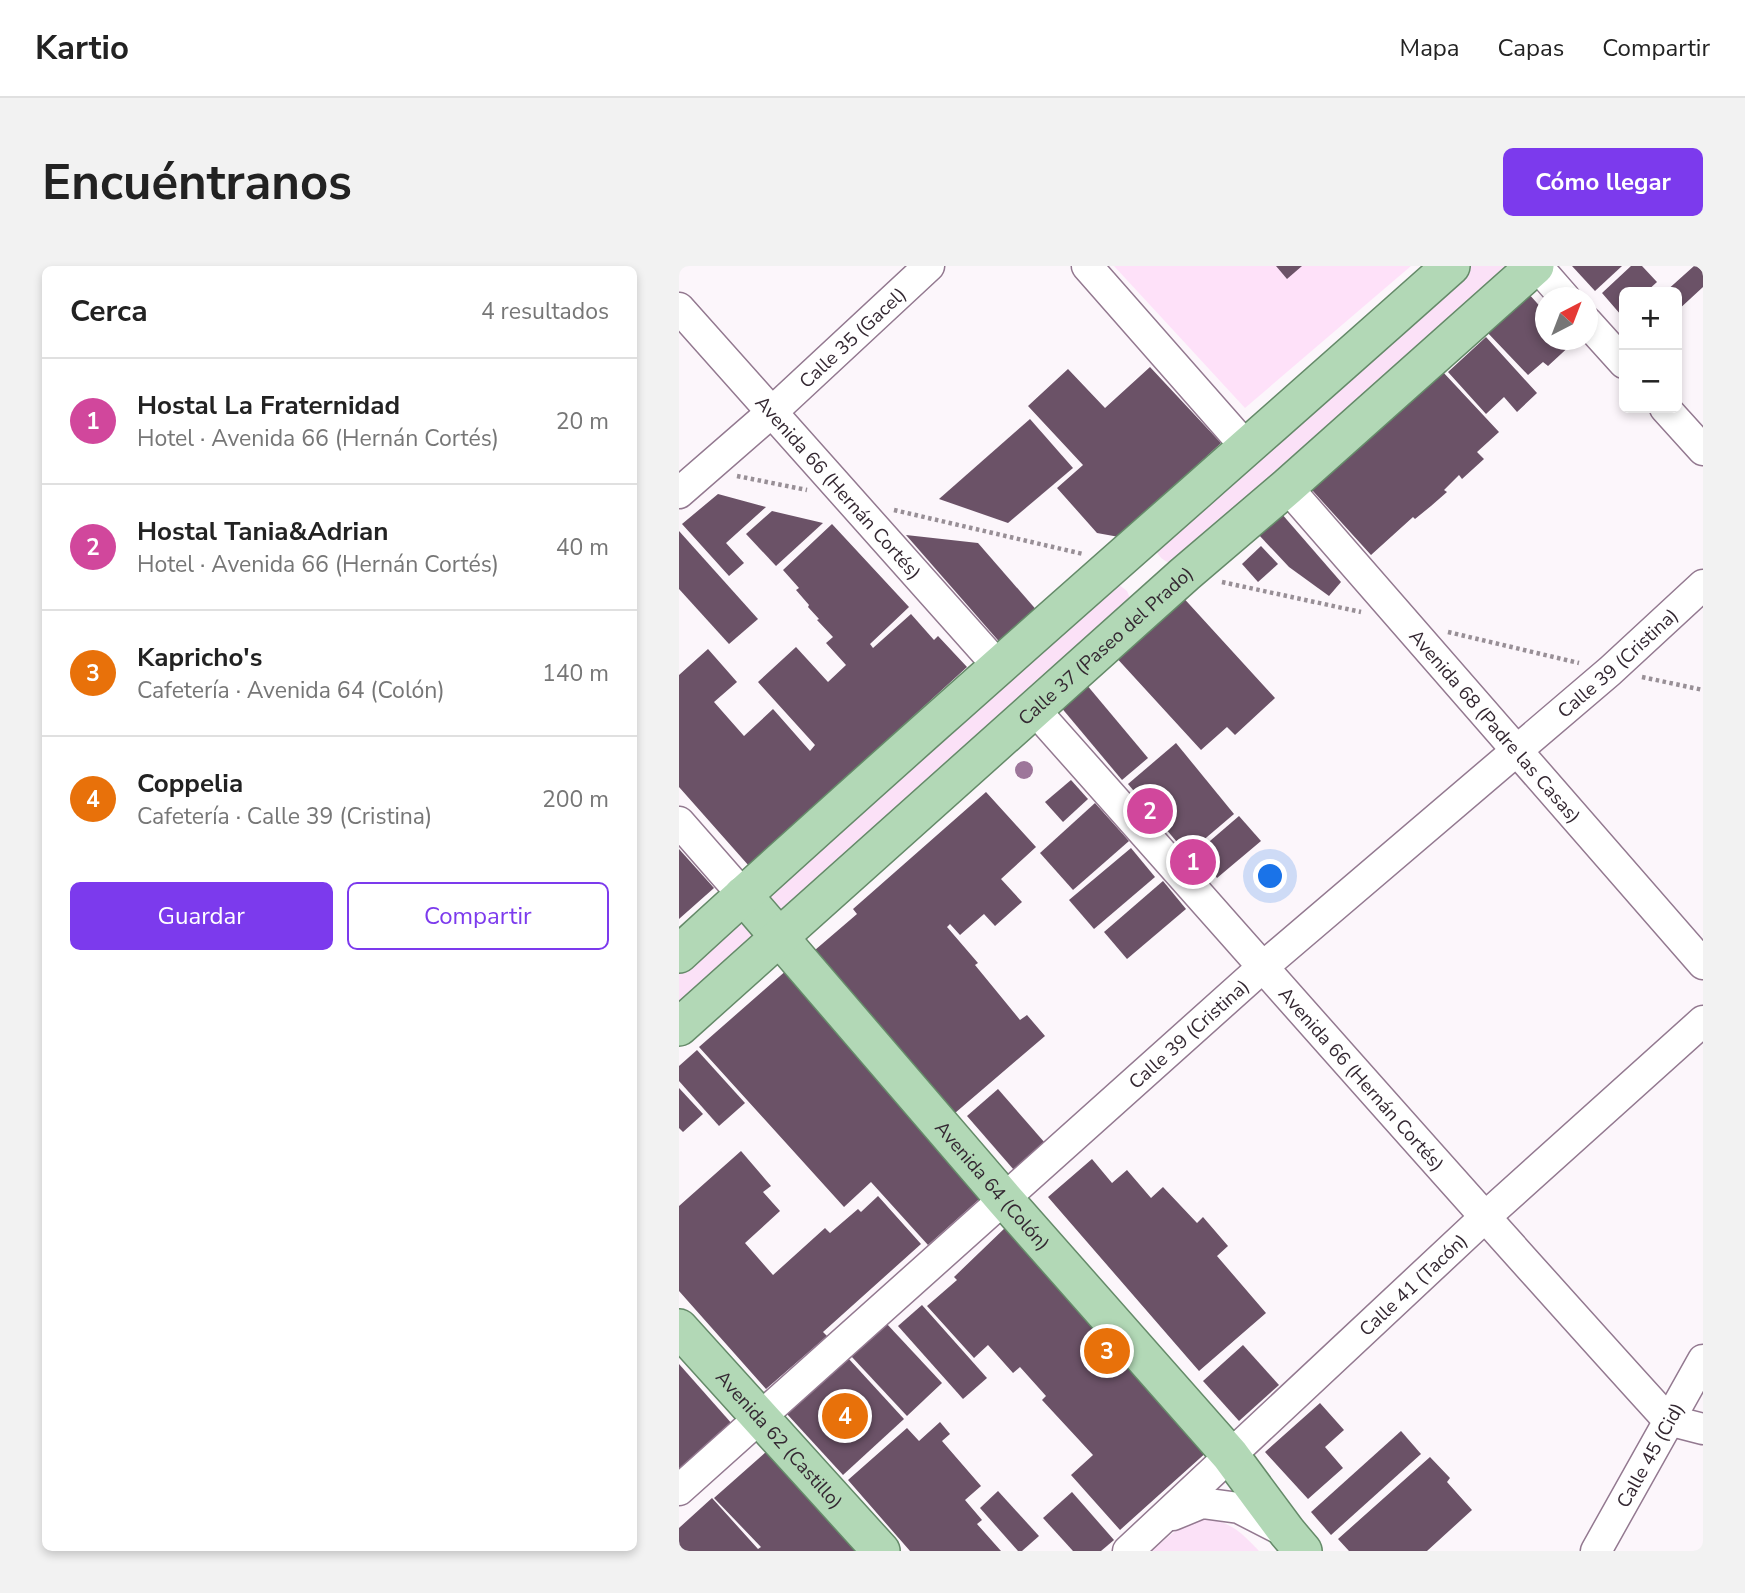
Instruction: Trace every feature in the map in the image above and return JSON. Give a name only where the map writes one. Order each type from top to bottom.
[{"type":"main road","points":[[679,954],[998,666],[1451,266]]},
{"type":"main road","name":"Calle 37 (Paseo del Prado)","points":[[679,1027],[1185,574],[1536,266]]},
{"type":"main road","points":[[1149,535],[1145,548],[1150,558],[1166,570],[1185,574]]},
{"type":"main road","points":[[1105,574],[1127,573],[1144,589],[1146,600],[1137,617]]},
{"type":"main road","name":"Avenida 64 (Colón)","points":[[743,895],[1005,1200],[1230,1455],[1295,1542]]},
{"type":"main road","name":"Avenida 62 (Castillo)","points":[[679,1328],[881,1551]]},
{"type":"street","name":"Calle 35 (Gacel)","points":[[679,493],[772,412],[929,266]]},
{"type":"street","points":[[1087,266],[1247,448]]},
{"type":"street","points":[[1536,266],[1555,287]]},
{"type":"street","name":"Avenida 66 (Hernán Cortés)","points":[[679,308],[998,666]]},
{"type":"street","points":[[1598,334],[1619,357]]},
{"type":"street","points":[[1670,413],[1703,450]]},
{"type":"street","name":"Avenida 68 (Padre las Casas)","points":[[1287,487],[1703,964]]},
{"type":"street","name":"Calle 39 (Cristina)","points":[[679,1490],[1263,966],[1610,671],[1703,585]]},
{"type":"street","name":"Avenida 66 (Hernán Cortés)","points":[[1034,709],[1483,1218],[1668,1420]]},
{"type":"street","name":"Avenida 64 (Colón)","points":[[679,822],[743,895]]},
{"type":"street","name":"Calle 41 (Tacón)","points":[[1128,1551],[1483,1218],[1703,1021]]},
{"type":"street","name":"Calle 45 (Cid)","points":[[1596,1551],[1703,1360]]},
{"type":"street","points":[[1668,1420],[1703,1429]]},
{"type":"street","points":[[1164,1519],[1202,1503],[1239,1508],[1295,1542]]},
{"type":"shaded area","points":[[1114,266],[1411,266],[1245,408]]},
{"type":"shaded area","points":[[1467,266],[1513,266],[1178,566],[1161,558],[1154,542]]},
{"type":"shaded area","points":[[1118,584],[1127,591],[1131,600],[679,1013],[679,967]]},
{"type":"shaded area","points":[[1207,1518],[1223,1522],[1236,1530],[1259,1551],[1152,1551],[1184,1526]]},
{"type":"building","points":[[1276,266],[1302,266],[1287,279]]},
{"type":"building","points":[[1572,266],[1622,266],[1598,288],[1591,287]]},
{"type":"building","points":[[1631,266],[1642,266],[1657,282],[1652,287],[1619,287],[1619,313],[1602,293]]},
{"type":"building","points":[[1694,266],[1703,272],[1703,287],[1682,306],[1682,287],[1671,287]]},
{"type":"building","points":[[1528,293],[1535,301],[1535,350],[1565,350],[1548,366],[1543,362],[1528,375],[1486,331]]},
{"type":"building","points":[[1486,337],[1537,393],[1517,412],[1504,397],[1486,414],[1448,372]]},
{"type":"building","points":[[1150,367],[1221,443],[1119,537],[1097,533],[1057,488],[1083,465],[1028,406],[1068,369],[1105,408]]},
{"type":"building","points":[[1442,371],[1499,432],[1477,452],[1484,459],[1462,479],[1459,475],[1444,490],[1447,492],[1415,519],[1413,517],[1371,555],[1312,490]]},
{"type":"building","points":[[1030,419],[1073,468],[1008,523],[939,499]]},
{"type":"building","points":[[718,494],[766,507],[726,543],[744,563],[729,576],[682,524]]},
{"type":"building","points":[[772,511],[823,523],[776,566],[746,534]]},
{"type":"building","points":[[1281,513],[1341,582],[1329,596],[1289,567],[1258,534]]},
{"type":"building","points":[[832,524],[909,607],[870,644],[873,648],[911,614],[934,640],[938,636],[967,667],[749,866],[679,787],[679,675],[708,649],[737,682],[714,702],[744,736],[773,709],[810,751],[815,745],[758,682],[796,647],[828,682],[846,665],[826,643],[833,637],[817,620],[819,619],[796,590],[799,588],[783,570]]},
{"type":"building","points":[[679,531],[758,619],[729,644],[679,589]]},
{"type":"building","points":[[906,535],[978,543],[1039,613],[1003,646]]},
{"type":"building","points":[[1261,546],[1278,564],[1258,582],[1242,564]]},
{"type":"building","points":[[1179,593],[1275,698],[1235,735],[1227,727],[1201,750],[1113,654]]},
{"type":"building","points":[[1086,684],[1148,758],[1122,780],[1060,706]]},
{"type":"building","points":[[1176,743],[1234,814],[1187,854],[1128,784]]},
{"type":"building","points":[[1071,780],[1088,799],[1063,822],[1045,802]]},
{"type":"building","points":[[986,792],[1036,847],[1001,879],[1022,902],[995,926],[984,914],[960,935],[950,924],[947,927],[978,963],[975,965],[1020,1020],[1027,1015],[1045,1036],[955,1113],[815,950],[857,914],[853,909]]},
{"type":"building","points":[[1095,803],[1129,841],[1073,890],[1040,853]]},
{"type":"building","points":[[1239,816],[1261,841],[1217,878],[1196,853]]},
{"type":"building","points":[[1131,848],[1155,877],[1094,929],[1069,900]]},
{"type":"building","points":[[679,849],[714,888],[679,919]]},
{"type":"building","points":[[1163,881],[1186,909],[1127,959],[1104,932]]},
{"type":"building","points":[[788,969],[985,1194],[928,1245],[871,1182],[844,1207],[699,1047]]},
{"type":"building","points":[[697,1050],[745,1103],[719,1126],[679,1081],[679,1066]]},
{"type":"building","points":[[679,1088],[703,1114],[683,1132],[679,1128]]},
{"type":"building","points":[[998,1089],[1045,1143],[1014,1170],[967,1116]]},
{"type":"building","points":[[741,1151],[771,1186],[763,1192],[780,1211],[745,1243],[773,1275],[825,1228],[830,1233],[858,1209],[861,1212],[878,1196],[921,1244],[823,1332],[827,1336],[766,1389],[679,1291],[679,1206]]},
{"type":"building","points":[[1092,1159],[1112,1183],[1127,1170],[1151,1198],[1163,1187],[1197,1223],[1203,1217],[1228,1246],[1217,1256],[1266,1313],[1199,1371],[1048,1197]]},
{"type":"building","points":[[1007,1226],[1209,1450],[1120,1530],[1071,1475],[1093,1455],[1042,1400],[1046,1396],[1020,1367],[1013,1373],[988,1345],[974,1358],[927,1306],[957,1280],[954,1277]]},
{"type":"building","points":[[922,1305],[987,1378],[963,1399],[898,1326]]},
{"type":"building","points":[[886,1323],[942,1383],[907,1416],[851,1356]]},
{"type":"building","points":[[1243,1345],[1279,1385],[1239,1421],[1203,1381]]},
{"type":"building","points":[[848,1358],[904,1419],[843,1475],[787,1414]]},
{"type":"building","points":[[679,1364],[733,1425],[679,1473]]},
{"type":"building","points":[[1320,1403],[1344,1430],[1325,1447],[1343,1468],[1308,1499],[1265,1452]]},
{"type":"building","points":[[940,1422],[950,1434],[942,1441],[981,1486],[965,1500],[982,1520],[977,1524],[1001,1551],[910,1551],[848,1480],[907,1428],[919,1441]]},
{"type":"building","points":[[1401,1431],[1421,1454],[1331,1535],[1311,1512]]},
{"type":"building","points":[[767,1451],[858,1551],[679,1551],[679,1528],[712,1498],[758,1549],[761,1547],[714,1498]]},
{"type":"building","points":[[1430,1457],[1450,1478],[1447,1482],[1472,1510],[1427,1551],[1349,1551],[1338,1539]]},
{"type":"building","points":[[998,1491],[1039,1536],[1022,1551],[1018,1551],[980,1508]]},
{"type":"building","points":[[1072,1492],[1114,1540],[1101,1551],[1073,1551],[1043,1518]]},
{"type":"place","name":"Hostal Tania&Adrian","points":[[1150,811]]},
{"type":"place","name":"Hostal La Fraternidad","points":[[1193,862]]},
{"type":"place","name":"Kapricho's","points":[[1107,1351]]},
{"type":"place","name":"Coppelia","points":[[845,1416]]}]
